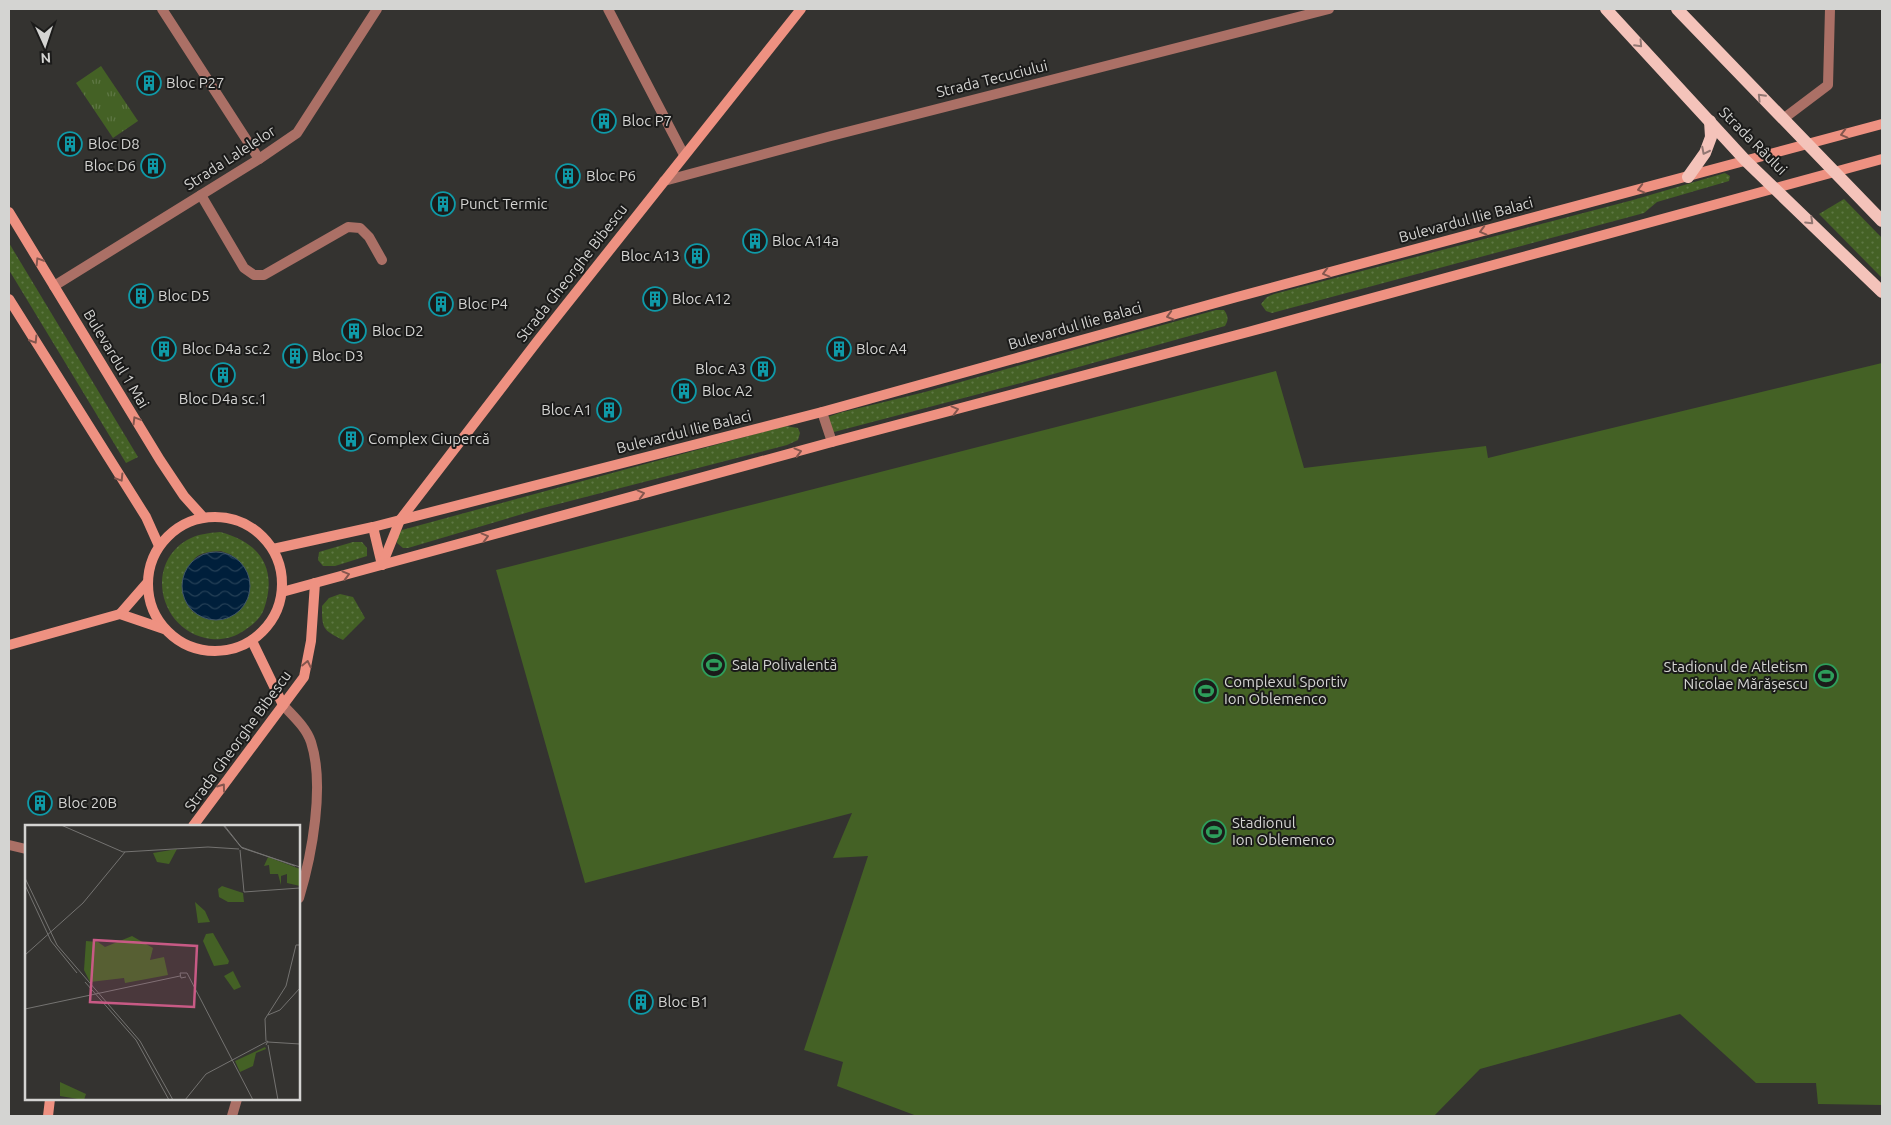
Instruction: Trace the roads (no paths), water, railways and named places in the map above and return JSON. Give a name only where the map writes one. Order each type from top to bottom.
[{"type":"main road","name":"Strada Gheorghe Bibescu","points":[[382,565],[400,520],[539,339],[801,9]]},
{"type":"main road","name":"Strada Râului","points":[[1606,9],[1746,161],[1776,187],[1882,292]]},
{"type":"main road","points":[[1677,9],[1882,221]]},
{"type":"main road","points":[[1688,177],[1705,153],[1711,137],[1710,121]]},
{"type":"main road","name":"Bulevardul Ilie Balaci","points":[[273,549],[373,527],[822,412],[1237,297],[1882,124]]},
{"type":"main road","points":[[282,592],[1882,159]]},
{"type":"main road","name":"Bulevardul 1 Mai","points":[[9,212],[160,460],[184,496],[203,517]]},
{"type":"main road","points":[[9,298],[146,517],[158,546]]},
{"type":"main road","points":[[220,516],[243,523],[263,536],[273,549],[279,563],[282,577],[282,592],[279,607],[263,632],[252,641],[234,649],[215,652],[196,649],[178,641],[164,629],[154,615],[149,600],[147,583],[152,558],[158,546],[178,527],[203,517],[220,516]]},
{"type":"main road","points":[[373,527],[382,565]]},
{"type":"main road","points":[[9,645],[120,614],[147,583]]},
{"type":"main road","name":"Strada Gheorghe Bibescu","points":[[194,825],[304,676],[312,633],[315,583]]},
{"type":"main road","points":[[120,614],[164,629]]},
{"type":"main road","points":[[252,641],[283,705]]},
{"type":"main road","points":[[48,1116],[50,1100]]},
{"type":"street","points":[[162,9],[259,159]]},
{"type":"street","name":"Strada Lalelelor","points":[[54,286],[259,159],[297,133],[377,9]]},
{"type":"street","points":[[608,9],[684,155]]},
{"type":"street","name":"Strada Tecuciului","points":[[664,181],[1329,9]]},
{"type":"street","points":[[1783,119],[1828,85],[1830,9]]},
{"type":"street","points":[[201,195],[244,268],[254,274],[264,275],[348,227],[360,228],[369,236],[382,260]]},
{"type":"street","points":[[822,412],[832,442]]},
{"type":"street","points":[[283,705],[302,726],[310,741],[317,781],[310,850],[300,894]]},
{"type":"street","points":[[9,845],[25,849]]},
{"type":"street","points":[[232,1116],[237,1100]]},
{"type":"water","points":[[209,552],[223,552],[235,557],[245,567],[250,579],[250,593],[245,605],[235,615],[223,620],[209,620],[197,615],[187,605],[182,593],[182,579],[187,567],[197,557]]},
{"type":"place","name":"Bloc P27","points":[[149,83]]},
{"type":"place","name":"Bloc P7","points":[[604,121]]},
{"type":"place","name":"Bloc D8","points":[[70,144]]},
{"type":"place","name":"Bloc D6","points":[[153,166]]},
{"type":"place","name":"Bloc P6","points":[[568,176]]},
{"type":"place","name":"Punct Termic","points":[[443,204]]},
{"type":"place","name":"Bloc A14a","points":[[755,241]]},
{"type":"place","name":"Bloc A13","points":[[697,256]]},
{"type":"place","name":"Bloc D5","points":[[141,296]]},
{"type":"place","name":"Bloc A12","points":[[655,299]]},
{"type":"place","name":"Bloc P4","points":[[441,304]]},
{"type":"place","name":"Bloc D2","points":[[354,331]]},
{"type":"place","name":"Bloc D4a sc.2","points":[[164,349]]},
{"type":"place","name":"Bloc A4","points":[[839,349]]},
{"type":"place","name":"Bloc D3","points":[[295,356]]},
{"type":"place","name":"Bloc A3","points":[[763,369]]},
{"type":"place","name":"Bloc D4a sc.1","points":[[223,375]]},
{"type":"place","name":"Bloc A2","points":[[684,391]]},
{"type":"place","name":"Bloc A1","points":[[609,410]]},
{"type":"place","name":"Complex Ciupercă","points":[[351,439]]},
{"type":"place","name":"Sala Polivalentă","points":[[714,665]]},
{"type":"place","name":"Stadionul de Atletism Nicolae Mărășescu","points":[[1826,676]]},
{"type":"place","name":"Complexul Sportiv Ion Oblemenco","points":[[1206,691]]},
{"type":"place","name":"Bloc 20B","points":[[40,803]]},
{"type":"place","name":"Stadionul Ion Oblemenco","points":[[1214,832]]},
{"type":"place","name":"Bloc B1","points":[[641,1002]]}]
